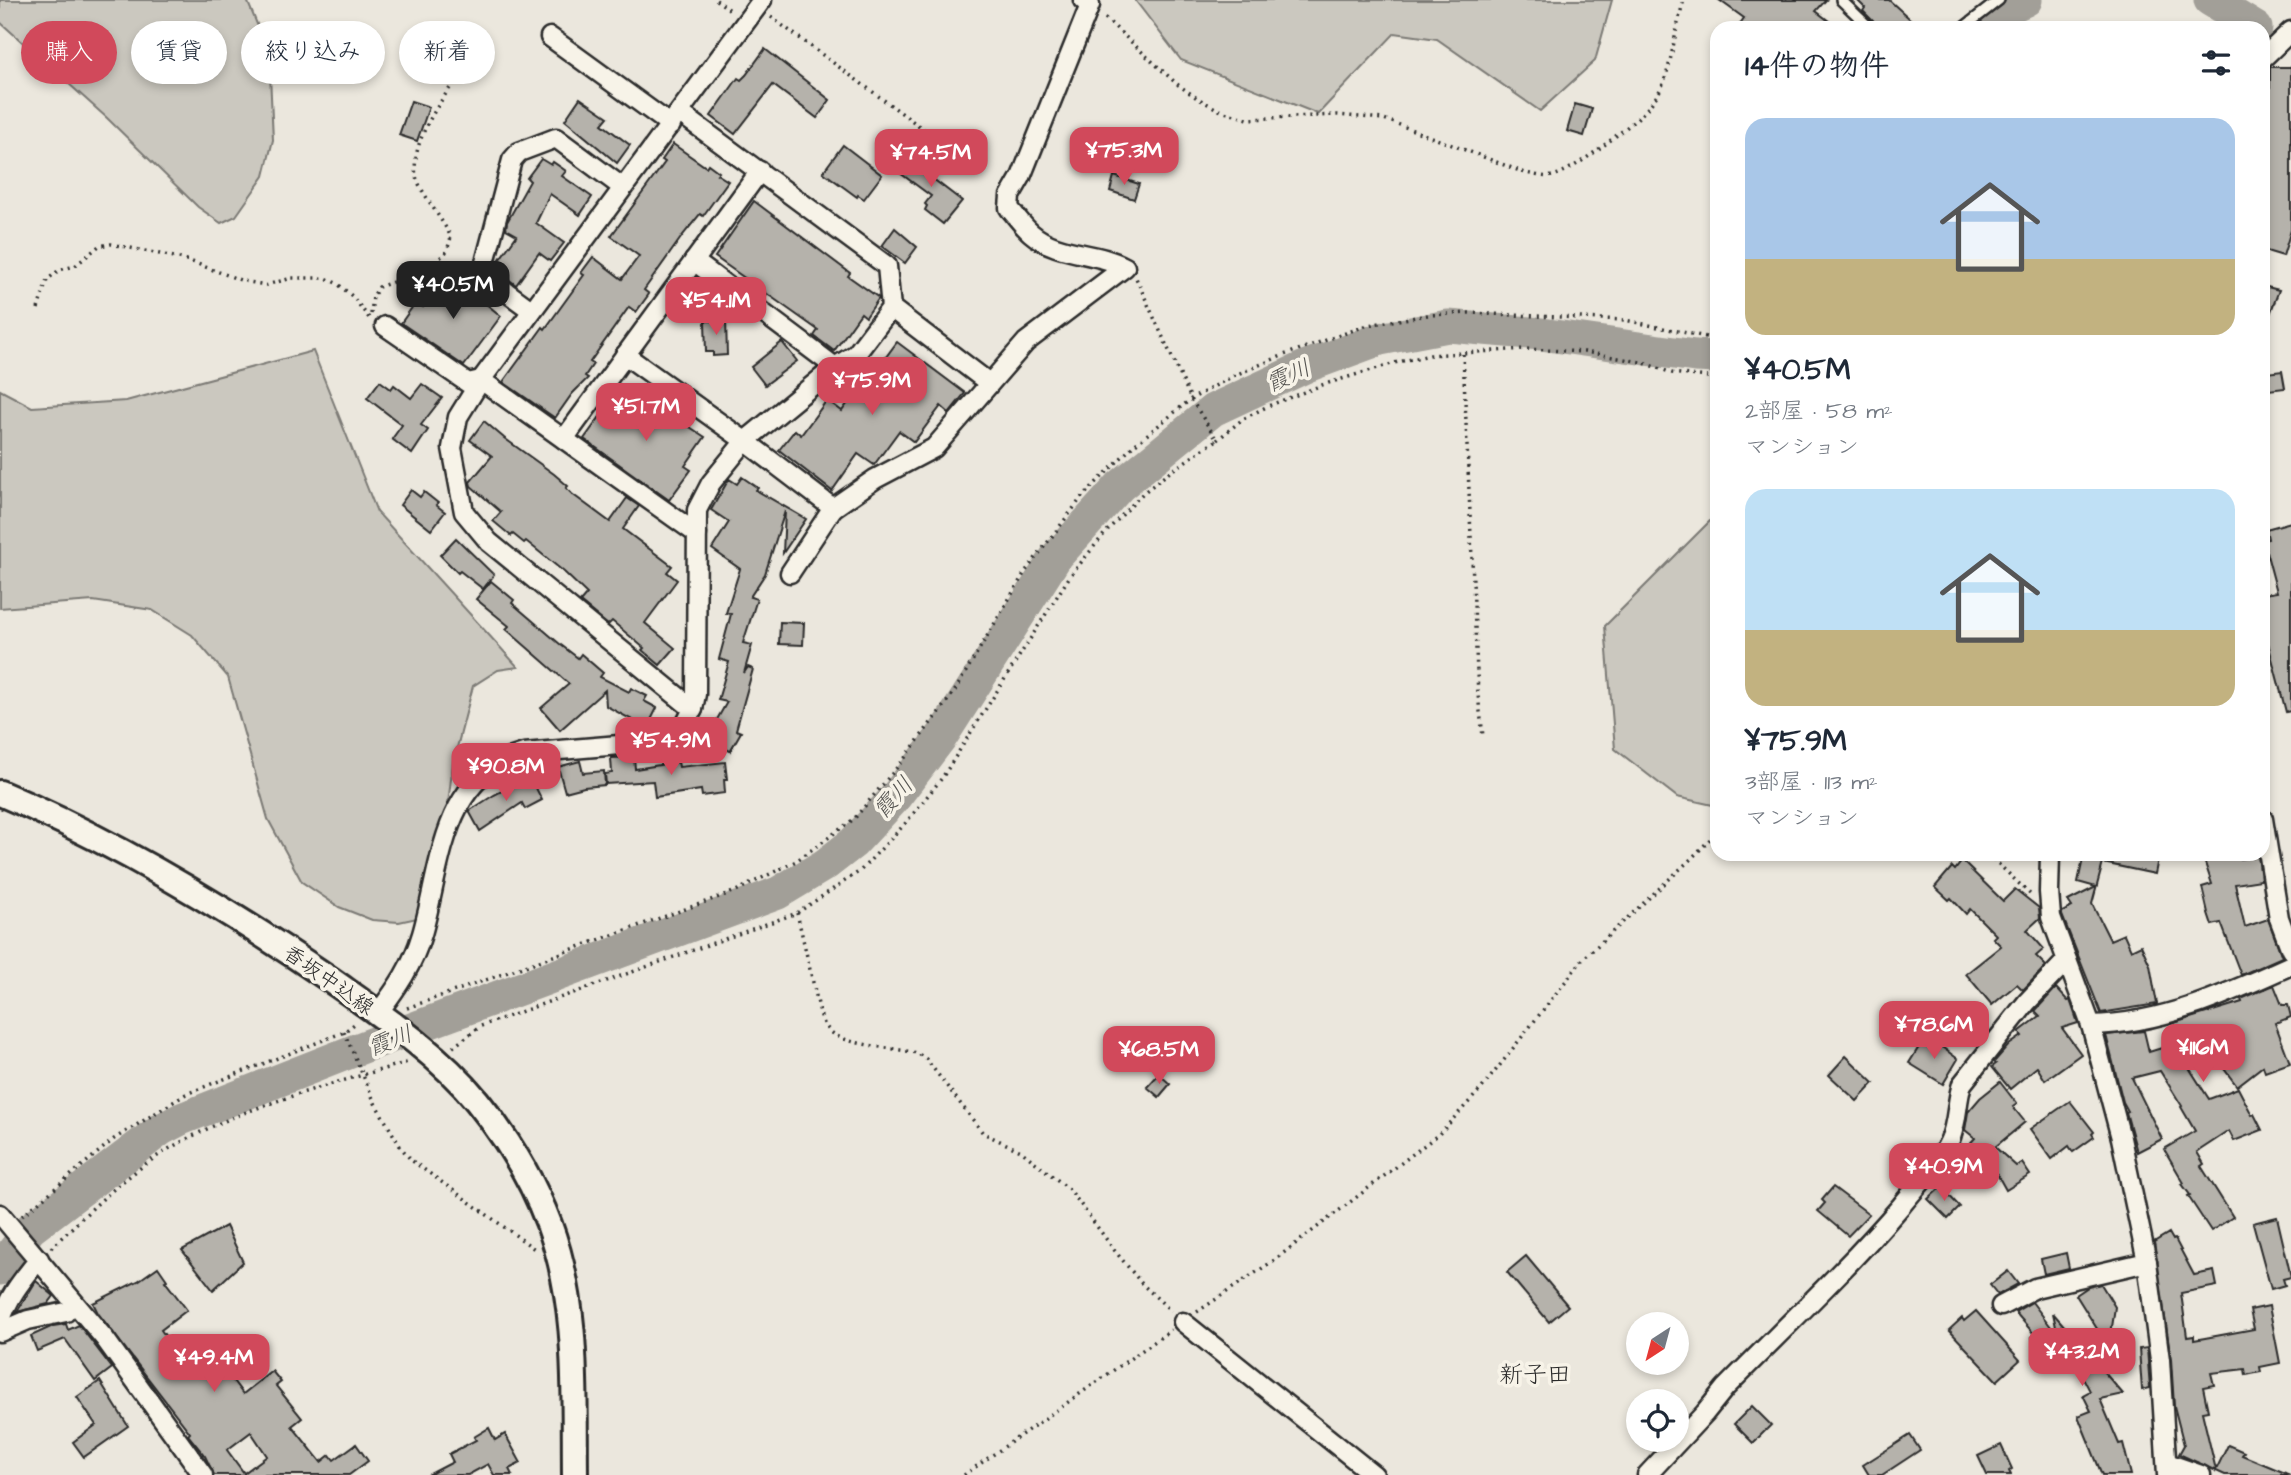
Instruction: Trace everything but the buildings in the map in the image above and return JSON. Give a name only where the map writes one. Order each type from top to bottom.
[{"type":"main road","name":"香坂中込線","points":[[0,793],[33,807],[139,862],[246,923],[379,1015],[429,1054],[476,1100],[512,1149],[550,1226],[568,1297],[573,1331],[575,1475]]},
{"type":"street","points":[[693,709],[489,541],[464,512],[452,448],[458,417],[481,380],[759,3]]},
{"type":"street","points":[[790,573],[833,508],[875,480],[934,448],[989,383],[1038,332],[1125,267],[1114,261],[1045,243],[1031,233],[1009,208],[1010,196],[1021,177],[1086,3]]},
{"type":"street","points":[[2270,52],[2291,31]]},
{"type":"street","points":[[379,1015],[405,976],[414,956],[454,813],[465,794],[491,767],[506,758],[524,753],[643,743],[669,738],[686,723],[693,709],[695,694],[697,510],[711,483],[745,441],[835,367],[856,354],[891,308],[887,266],[760,171],[550,37]]},
{"type":"street","points":[[531,310],[482,274],[512,160],[519,152],[556,138],[622,187]]},
{"type":"street","points":[[564,439],[760,171]]},
{"type":"street","points":[[694,261],[835,367]]},
{"type":"street","points":[[891,308],[989,383]]},
{"type":"street","points":[[377,323],[468,383],[481,380],[697,534]]},
{"type":"street","points":[[625,355],[833,508]]},
{"type":"street","points":[[2050,861],[2051,917],[2091,1025],[2120,1138],[2147,1262],[2160,1360],[2167,1469],[2201,1475]]},
{"type":"street","points":[[2270,861],[2279,918],[2291,950]]},
{"type":"street","points":[[1647,1475],[1725,1388],[1868,1245],[1924,1178],[1949,1142],[1956,1121],[1962,1084],[2027,1002],[2067,960]]},
{"type":"street","points":[[2091,1025],[2119,1025],[2183,1010],[2239,989],[2291,965]]},
{"type":"street","points":[[6,1225],[37,1256],[105,1339],[203,1475]]},
{"type":"street","points":[[0,1323],[4,1309],[37,1256]]},
{"type":"street","points":[[2001,1307],[2035,1288],[2147,1262]]},
{"type":"street","points":[[0,1332],[28,1320],[66,1311]]},
{"type":"street","points":[[1183,1322],[1374,1475]]},
{"type":"lane","points":[[1841,0],[1863,21]]},
{"type":"lane","points":[[1971,21],[1999,0]]},
{"type":"path","points":[[1086,3],[1177,84],[1221,111],[1248,119],[1337,115],[1384,119],[1525,173],[1549,177],[1565,172],[1588,156],[1641,114],[1656,98],[1665,80],[1684,0]]},
{"type":"path","points":[[759,3],[964,159]]},
{"type":"path","points":[[377,323],[373,296],[379,287],[429,269],[447,251],[451,237],[416,178],[416,159],[421,135],[454,84]]},
{"type":"path","points":[[38,309],[47,280],[59,270],[75,266],[99,246],[111,244],[184,260],[243,281],[266,285],[292,278],[326,278],[353,297],[377,323]]},
{"type":"path","points":[[1125,267],[1137,279],[1194,406],[1217,440]]},
{"type":"path","points":[[6,1225],[50,1194],[114,1139],[186,1094],[344,1032],[355,1024],[379,1015],[736,891],[796,862],[854,819],[904,759],[954,692],[1024,572],[1082,498],[1133,446],[1191,399],[1247,370],[1368,325],[1428,316],[1469,313],[1625,320],[1710,337]]},
{"type":"path","points":[[37,1256],[142,1167],[183,1140],[236,1114],[412,1061],[481,1026],[797,913],[860,870],[904,825],[942,778],[1070,576],[1106,532],[1143,493],[1171,471],[1243,419],[1268,405],[1322,385],[1430,355],[1526,349],[1586,352],[1641,362],[1672,373],[1710,377]]},
{"type":"path","points":[[1463,354],[1478,695],[1483,736]]},
{"type":"path","points":[[964,1475],[1273,1261],[1439,1134],[1482,1088],[1583,959],[1710,839]]},
{"type":"path","points":[[1995,861],[2038,902],[2049,904]]},
{"type":"path","points":[[797,913],[820,1013],[831,1033],[844,1040],[917,1053],[926,1059],[983,1132],[1021,1151],[1070,1190],[1143,1285],[1183,1322]]},
{"type":"path","points":[[344,1032],[362,1076],[400,1146],[411,1160],[542,1254],[559,1261]]},
{"type":"shaded area","points":[[0,0],[247,0],[256,21],[241,21],[241,84],[270,84],[273,140],[264,176],[236,216],[221,223],[198,207],[69,84],[117,84],[117,21],[21,21],[21,41],[0,22]]},
{"type":"shaded area","points":[[1135,0],[1612,0],[1595,61],[1540,111],[1437,39],[1395,33],[1318,114],[1181,60]]},
{"type":"shaded area","points":[[313,351],[377,512],[518,667],[498,670],[473,686],[453,763],[439,876],[422,917],[399,922],[372,920],[339,907],[302,882],[268,819],[228,677],[192,635],[152,610],[93,601],[0,608],[0,390],[32,407],[126,401]]},
{"type":"shaded area","points":[[1710,521],[1710,804],[1677,797],[1615,749],[1605,626]]},
{"type":"waterway","name":"霞川","points":[[1997,21],[2015,5],[2026,0]]},
{"type":"waterway","name":"霞川","points":[[2210,0],[2244,21]]},
{"type":"waterway","name":"霞川","points":[[0,1269],[30,1229],[160,1130],[181,1119],[366,1046],[778,893],[826,864],[853,843],[893,800],[942,736],[1056,557],[1120,486],[1213,410],[1307,366],[1380,339],[1448,326],[1541,334],[1710,357]]},
{"type":"district","name":"新子田","points":[[1535,1374]]}]
